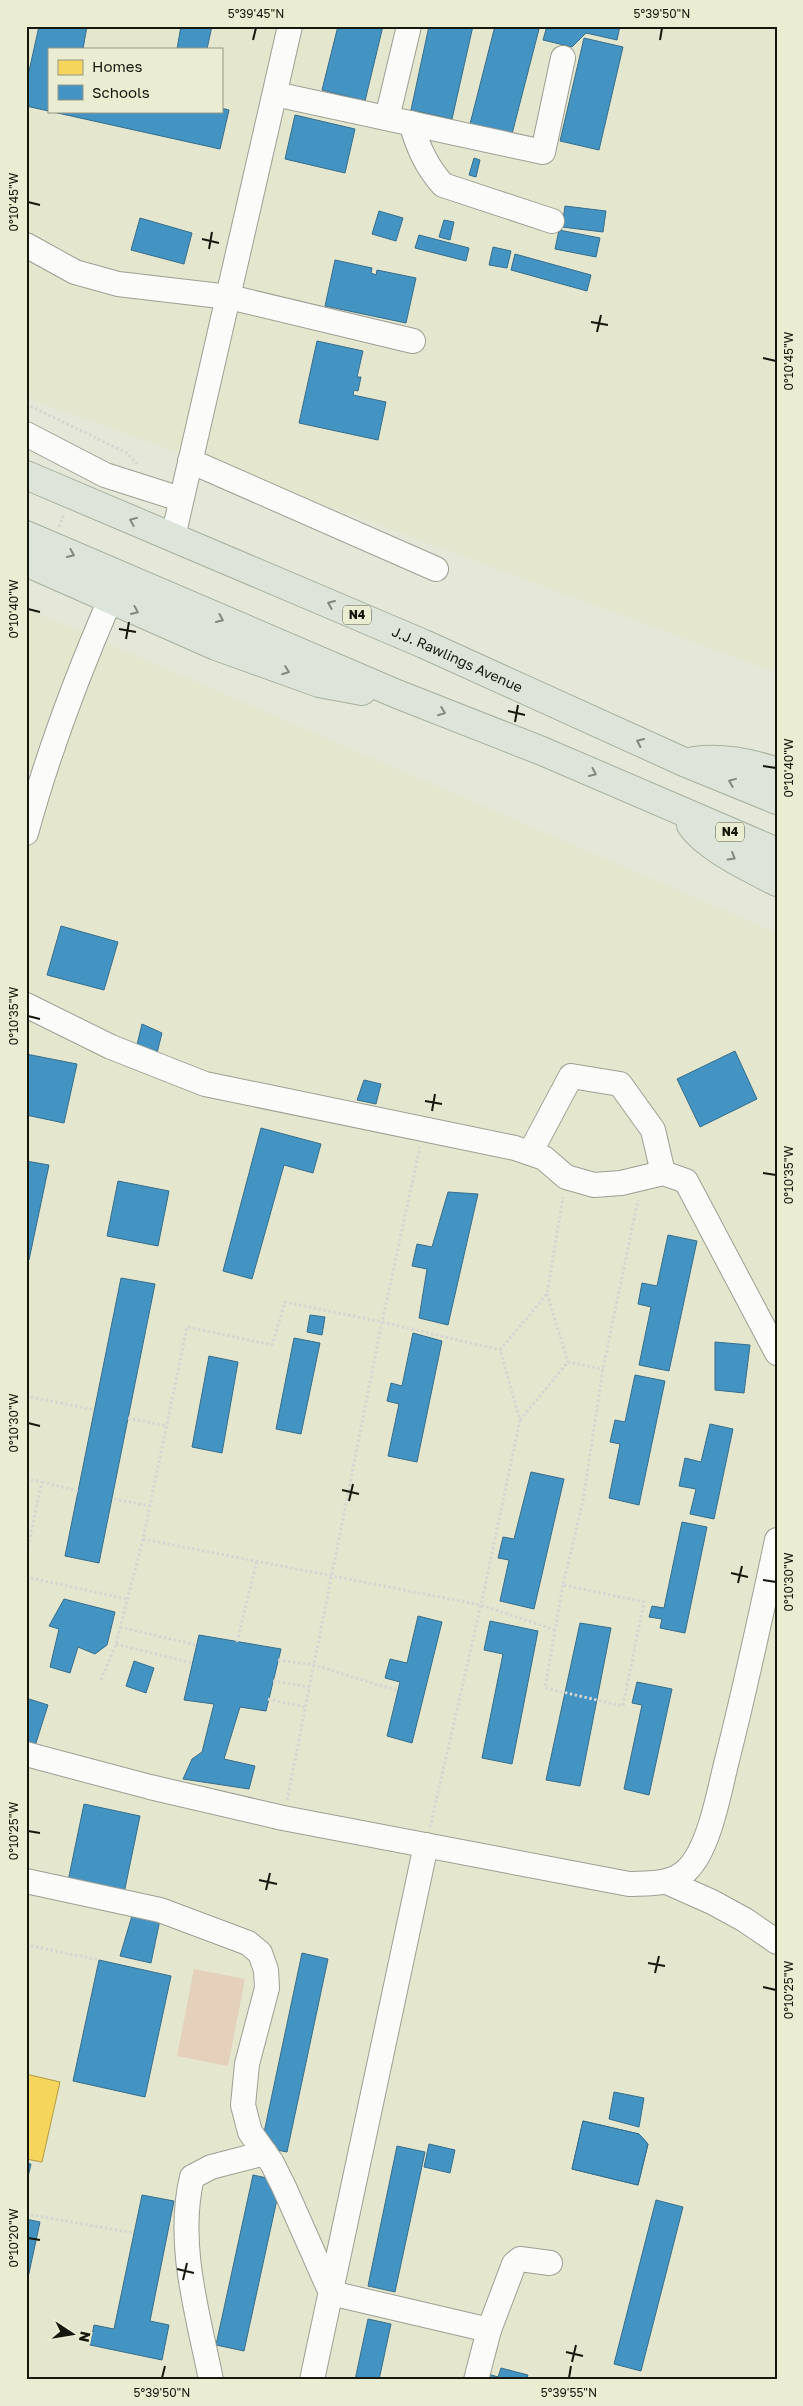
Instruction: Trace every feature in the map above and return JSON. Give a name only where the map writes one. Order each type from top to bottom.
[{"type":"highway","name":"J.J. Rawlings Avenue","points":[[26,475],[424,644],[684,762],[777,800]]},
{"type":"highway","name":"N4","points":[[26,535],[397,694],[542,751],[777,852]]},
{"type":"highway","points":[[26,562],[216,646],[319,683],[355,690],[397,694]]},
{"type":"highway","points":[[684,762],[709,759],[734,760],[777,772]]},
{"type":"highway","points":[[683,813],[696,832],[721,850],[777,882]]},
{"type":"street","points":[[173,537],[180,499],[229,297],[290,26]]},
{"type":"street","points":[[387,118],[409,26]]},
{"type":"street","points":[[275,94],[543,152],[563,58]]},
{"type":"street","points":[[411,123],[419,150],[434,175],[443,185],[552,221]]},
{"type":"street","points":[[26,245],[75,272],[118,284],[229,297],[413,341]]},
{"type":"street","points":[[26,434],[105,475],[180,499]]},
{"type":"street","points":[[190,461],[436,569]]},
{"type":"street","points":[[26,833],[41,779],[74,686],[110,600]]},
{"type":"street","points":[[26,1005],[111,1047],[205,1084],[530,1153],[544,1158],[566,1178],[594,1185],[621,1183],[653,1175],[686,1181],[777,1353]]},
{"type":"street","points":[[530,1153],[571,1076],[620,1084],[653,1130],[653,1175]]},
{"type":"street","points":[[26,1754],[150,1787],[283,1818],[629,1884],[667,1882],[687,1871],[697,1856],[713,1817],[742,1700],[777,1540]]},
{"type":"street","points":[[312,2380],[426,1845]]},
{"type":"street","points":[[26,1881],[160,1910],[248,1943],[260,1953],[266,1970],[267,1988],[247,2064],[243,2105],[250,2132],[265,2153],[284,2187],[331,2293]]},
{"type":"street","points":[[667,1882],[729,1911],[777,1942]]},
{"type":"street","points":[[211,2380],[187,2258],[187,2198],[192,2177],[211,2166],[265,2153]]},
{"type":"street","points":[[476,2380],[489,2330],[514,2264],[520,2259],[550,2263]]},
{"type":"street","points":[[331,2293],[489,2330]]},
{"type":"path","points":[[26,404],[127,453],[138,465]]},
{"type":"path","points":[[283,1818],[382,1322],[424,1129]]},
{"type":"path","points":[[563,1585],[644,1602],[623,1706],[545,1688],[563,1585],[582,1501],[603,1369],[653,1175]]},
{"type":"path","points":[[566,1178],[547,1294],[568,1362]]},
{"type":"path","points":[[500,1350],[547,1294]]},
{"type":"path","points":[[101,1680],[116,1644],[143,1539],[187,1328],[272,1345],[285,1302],[382,1322],[500,1350]]},
{"type":"path","points":[[500,1350],[520,1420]]},
{"type":"path","points":[[568,1362],[603,1369]]},
{"type":"path","points":[[426,1845],[520,1420],[568,1362]]},
{"type":"path","points":[[26,1396],[94,1410]]},
{"type":"path","points":[[128,1418],[167,1426]]},
{"type":"path","points":[[26,1479],[78,1491]]},
{"type":"path","points":[[26,1556],[42,1482]]},
{"type":"path","points":[[114,1499],[150,1506]]},
{"type":"path","points":[[143,1539],[480,1605],[555,1630]]},
{"type":"path","points":[[238,1642],[257,1561]]},
{"type":"path","points":[[26,1577],[128,1599]]},
{"type":"path","points":[[120,1627],[196,1646]]},
{"type":"path","points":[[116,1644],[192,1663]]},
{"type":"path","points":[[278,1660],[314,1665],[398,1691]]},
{"type":"path","points":[[273,1681],[309,1687]]},
{"type":"path","points":[[268,1700],[305,1707]]},
{"type":"path","points":[[26,1945],[99,1960]]},
{"type":"path","points":[[26,2214],[134,2233]]},
{"type":"shaded area","points":[[26,26],[777,26],[777,673],[317,502],[26,398]]},
{"type":"shaded area","points":[[26,608],[777,933],[777,2380],[26,2380]]},
{"type":"shaded area","points":[[194,1969],[245,1979],[228,2066],[177,2056]]},
{"type":"building: Homes","points":[[26,2074],[60,2082],[42,2162],[26,2159]]},
{"type":"building: Schools","points":[[39,26],[87,26],[83,48],[48,48],[48,111],[26,106],[26,85]]},
{"type":"building: Schools","points":[[181,26],[212,26],[207,48],[177,48]]},
{"type":"building: Schools","points":[[338,26],[383,26],[365,101],[322,90]]},
{"type":"building: Schools","points":[[429,26],[473,26],[452,119],[411,110]]},
{"type":"building: Schools","points":[[495,26],[528,26],[539,29],[512,134],[470,124]]},
{"type":"building: Schools","points":[[547,26],[620,26],[617,40],[586,33],[572,47],[543,40]]},
{"type":"building: Schools","points":[[584,38],[623,47],[599,150],[560,141]]},
{"type":"building: Schools","points":[[222,108],[229,110],[220,149],[53,112],[222,112]]},
{"type":"building: Schools","points":[[295,115],[355,129],[345,173],[285,159]]},
{"type":"building: Schools","points":[[474,158],[480,160],[476,177],[469,175]]},
{"type":"building: Schools","points":[[565,206],[606,211],[603,232],[562,227]]},
{"type":"building: Schools","points":[[379,211],[403,218],[396,241],[372,234]]},
{"type":"building: Schools","points":[[140,218],[192,233],[184,264],[131,250]]},
{"type":"building: Schools","points":[[444,220],[454,222],[450,240],[439,237]]},
{"type":"building: Schools","points":[[559,230],[600,238],[596,257],[555,249]]},
{"type":"building: Schools","points":[[419,235],[469,248],[466,261],[415,248]]},
{"type":"building: Schools","points":[[493,247],[511,251],[507,268],[489,265]]},
{"type":"building: Schools","points":[[515,254],[591,275],[587,291],[511,270]]},
{"type":"building: Schools","points":[[335,260],[372,268],[371,273],[376,275],[377,270],[416,278],[406,323],[325,306]]},
{"type":"building: Schools","points":[[317,341],[363,351],[357,377],[361,377],[358,391],[354,390],[353,395],[386,402],[378,440],[299,423]]},
{"type":"building: Schools","points":[[61,926],[118,942],[104,990],[47,975]]},
{"type":"building: Schools","points":[[142,1024],[162,1033],[157,1053],[136,1049]]},
{"type":"building: Schools","points":[[735,1051],[757,1099],[700,1127],[677,1079]]},
{"type":"building: Schools","points":[[26,1054],[77,1064],[64,1123],[26,1115]]},
{"type":"building: Schools","points":[[364,1080],[381,1084],[376,1104],[357,1100]]},
{"type":"building: Schools","points":[[261,1128],[321,1144],[313,1173],[284,1165],[252,1279],[223,1271]]},
{"type":"building: Schools","points":[[26,1161],[49,1165],[29,1260],[26,1259]]},
{"type":"building: Schools","points":[[118,1181],[169,1191],[158,1246],[107,1236]]},
{"type":"building: Schools","points":[[448,1192],[478,1194],[448,1325],[419,1318],[427,1269],[412,1266],[417,1244],[432,1247]]},
{"type":"building: Schools","points":[[668,1235],[697,1241],[669,1371],[639,1365],[651,1307],[638,1304],[642,1283],[657,1286]]},
{"type":"building: Schools","points":[[121,1278],[155,1284],[99,1563],[65,1556]]},
{"type":"building: Schools","points":[[310,1315],[325,1317],[322,1335],[307,1332]]},
{"type":"building: Schools","points":[[413,1333],[442,1341],[417,1462],[388,1456],[399,1404],[387,1401],[391,1383],[402,1386]]},
{"type":"building: Schools","points":[[294,1338],[320,1343],[301,1434],[276,1429]]},
{"type":"building: Schools","points":[[715,1342],[750,1345],[744,1393],[715,1390]]},
{"type":"building: Schools","points":[[209,1356],[238,1362],[222,1453],[192,1447]]},
{"type":"building: Schools","points":[[635,1375],[665,1381],[639,1505],[609,1498],[620,1444],[610,1442],[615,1420],[625,1422]]},
{"type":"building: Schools","points":[[710,1424],[733,1429],[714,1519],[690,1514],[696,1489],[679,1486],[685,1458],[701,1462]]},
{"type":"building: Schools","points":[[531,1472],[564,1479],[534,1609],[500,1601],[509,1560],[498,1558],[503,1537],[514,1539]]},
{"type":"building: Schools","points":[[682,1522],[707,1527],[685,1633],[660,1628],[662,1619],[649,1617],[652,1606],[664,1608]]},
{"type":"building: Schools","points":[[64,1599],[115,1612],[107,1645],[95,1654],[78,1647],[70,1673],[50,1667],[59,1629],[49,1626]]},
{"type":"building: Schools","points":[[418,1616],[442,1622],[412,1743],[387,1736],[400,1682],[385,1678],[390,1659],[407,1663]]},
{"type":"building: Schools","points":[[490,1621],[538,1631],[512,1764],[482,1758],[503,1654],[484,1650]]},
{"type":"building: Schools","points":[[580,1623],[611,1628],[580,1786],[546,1780]]},
{"type":"building: Schools","points":[[199,1635],[281,1649],[266,1711],[240,1707],[224,1759],[255,1766],[249,1789],[183,1779],[192,1759],[202,1752],[214,1704],[184,1700]]},
{"type":"building: Schools","points":[[134,1661],[154,1668],[146,1693],[126,1686]]},
{"type":"building: Schools","points":[[637,1682],[672,1689],[649,1795],[624,1789],[642,1705],[632,1703]]},
{"type":"building: Schools","points":[[26,1698],[48,1705],[35,1746],[26,1744]]},
{"type":"building: Schools","points":[[84,1804],[140,1816],[123,1898],[67,1886]]},
{"type":"building: Schools","points":[[134,1909],[161,1915],[151,1963],[120,1956]]},
{"type":"building: Schools","points":[[302,1953],[328,1959],[287,2152],[261,2147]]},
{"type":"building: Schools","points":[[99,1960],[171,1976],[145,2097],[73,2081]]},
{"type":"building: Schools","points":[[614,2092],[644,2098],[639,2127],[609,2119]]},
{"type":"building: Schools","points":[[583,2121],[639,2134],[648,2144],[638,2185],[572,2169]]},
{"type":"building: Schools","points":[[583,2121],[639,2134],[648,2144],[638,2185],[572,2169]]},
{"type":"building: Schools","points":[[429,2144],[455,2150],[450,2173],[424,2167]]},
{"type":"building: Schools","points":[[397,2146],[425,2152],[395,2292],[368,2286]]},
{"type":"building: Schools","points":[[26,2163],[31,2164],[26,2185]]},
{"type":"building: Schools","points":[[253,2175],[281,2181],[244,2351],[216,2345]]},
{"type":"building: Schools","points":[[142,2195],[174,2201],[150,2321],[169,2325],[162,2360],[90,2345],[94,2325],[114,2329]]},
{"type":"building: Schools","points":[[656,2200],[683,2207],[641,2371],[614,2364]]},
{"type":"building: Schools","points":[[26,2219],[40,2222],[26,2287]]},
{"type":"building: Schools","points":[[368,2319],[391,2324],[379,2380],[355,2380]]},
{"type":"building: Schools","points":[[501,2368],[528,2375],[526,2380],[484,2380],[485,2373],[498,2377]]}]
